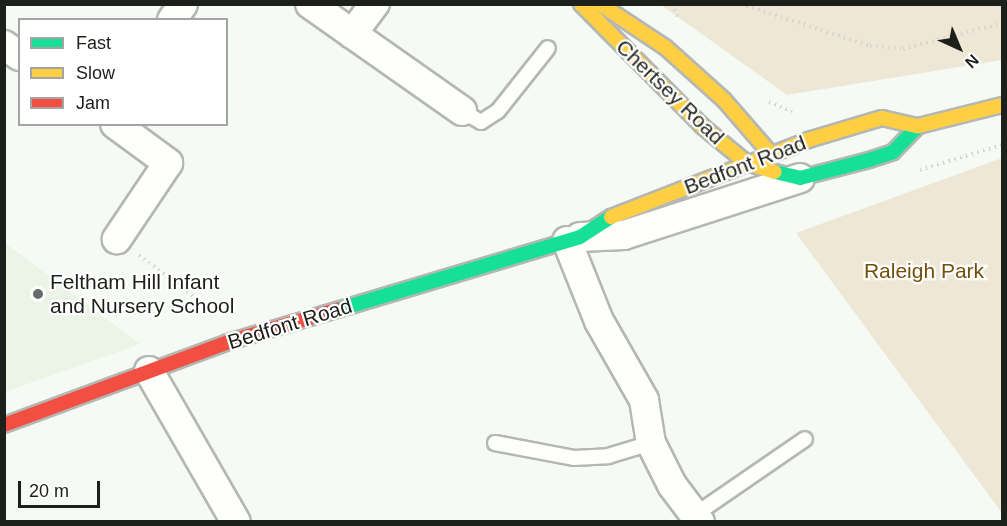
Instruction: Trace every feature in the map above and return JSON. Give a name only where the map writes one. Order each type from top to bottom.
[{"type":"street","points":[[173,18],[183,4]]},
{"type":"street","points":[[310,4],[462,111]]},
{"type":"street","points":[[352,34],[375,4]]},
{"type":"street","name":"Chertsey Road","points":[[581,4],[676,102],[759,170]]},
{"type":"street","name":"Chertsey Road","points":[[600,4],[665,47],[724,100],[759,170]]},
{"type":"street","points":[[4,45],[18,55]]},
{"type":"street","name":"Bedfont Road","points":[[4,425],[228,342],[573,239],[624,235],[759,170],[882,118],[918,126],[1002,105]]},
{"type":"street","points":[[117,239],[168,163],[118,126]]},
{"type":"street","name":"Bedfont Road","points":[[759,170],[800,178],[893,152],[918,126]]},
{"type":"street","points":[[573,239],[599,321],[644,400],[651,443],[672,485],[698,518]]},
{"type":"street","points":[[149,371],[236,522]]},
{"type":"lane","points":[[462,111],[481,122],[498,111],[548,48]]},
{"type":"lane","points":[[698,518],[805,439]]},
{"type":"lane","points":[[495,443],[574,458],[608,456],[651,443]]},
{"type":"path","points":[[741,4],[870,46],[903,49],[1002,23]]},
{"type":"path","points":[[117,239],[209,308],[228,342]]},
{"type":"shaded area","name":"Feltham Hill Infant and Nursery School","points":[[5,243],[140,344],[5,392]]},
{"type":"green space","points":[[661,5],[1002,5],[1002,60],[787,95]]},
{"type":"green space","name":"Raleigh Park","points":[[1002,158],[1002,513],[796,233]]},
{"type":"traffic: fast","points":[[775,172],[800,178],[869,160],[893,152],[918,126]]},
{"type":"traffic: fast","points":[[337,310],[580,237],[611,217]]},
{"type":"traffic: slow","points":[[581,4],[702,126],[747,163],[775,172]]},
{"type":"traffic: slow","points":[[600,4],[665,47],[724,100],[771,154]]},
{"type":"traffic: slow","points":[[611,217],[808,140],[882,118],[918,126],[1002,105]]},
{"type":"traffic: jam","points":[[4,425],[228,342],[337,310]]},
{"type":"place","name":"Feltham Hill Infant and Nursery School","points":[[38,294]]}]
